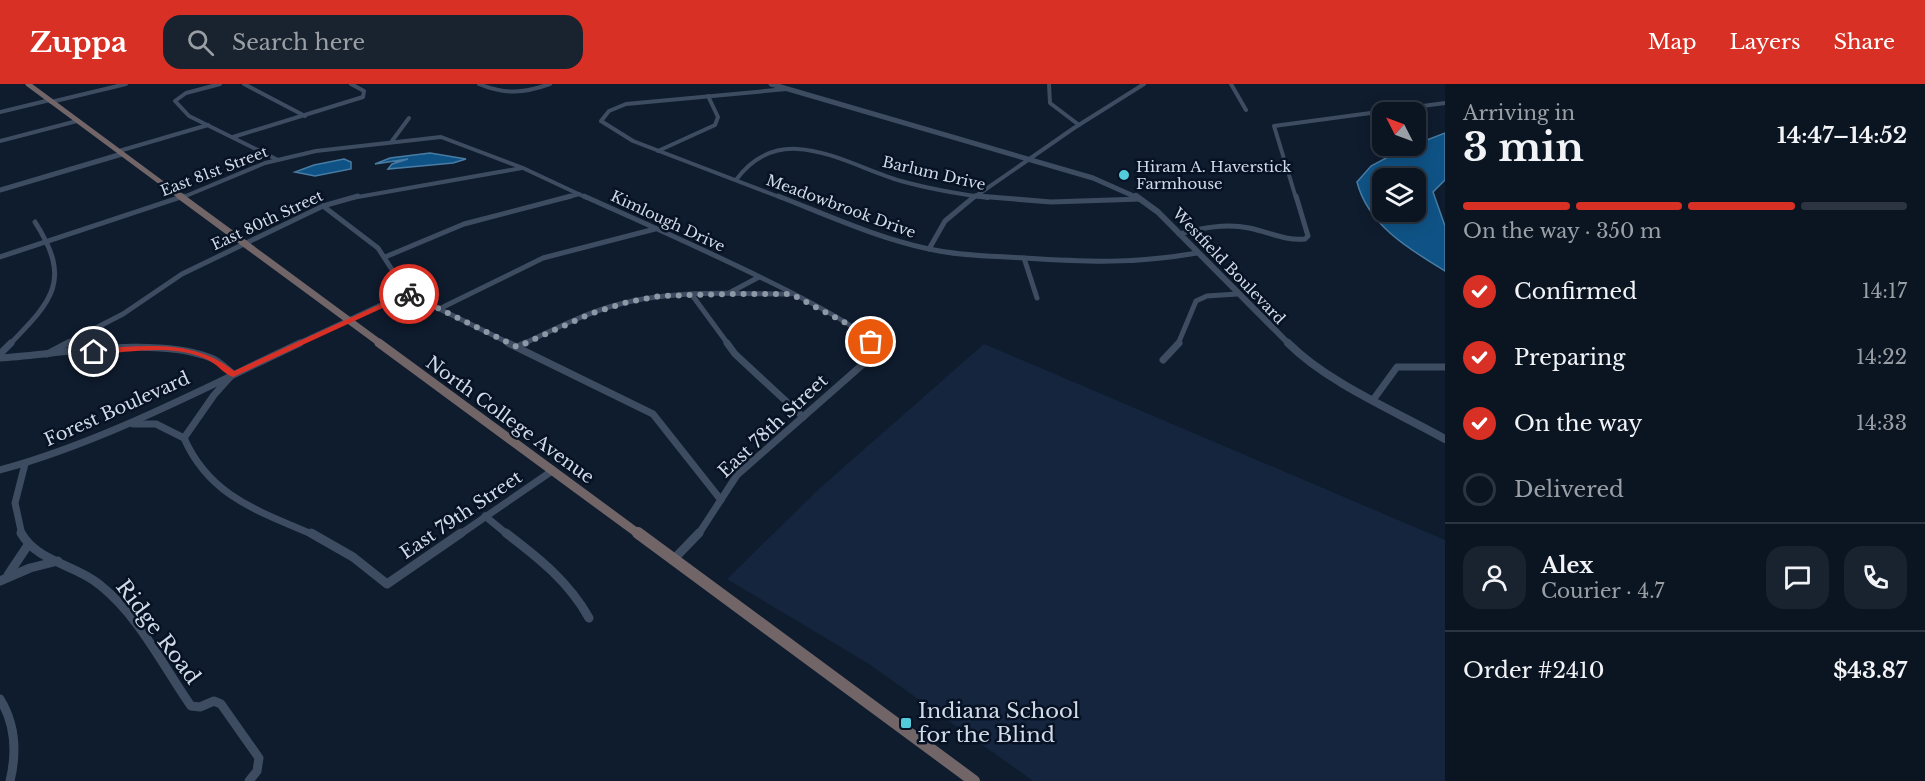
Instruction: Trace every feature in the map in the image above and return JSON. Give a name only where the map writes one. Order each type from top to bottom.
[{"type":"main road","name":"North College Avenue","points":[[28,84],[974,781]]},
{"type":"street","points":[[0,112],[126,84]]},
{"type":"street","points":[[220,84],[179,96],[175,101],[179,108],[208,125],[278,160]]},
{"type":"street","points":[[244,84],[305,116]]},
{"type":"street","points":[[233,137],[363,97],[364,92],[351,84]]},
{"type":"street","points":[[480,84],[499,93],[512,94],[550,84]]},
{"type":"street","name":"Westfield Boulevard","points":[[771,84],[1101,181],[1141,199],[1304,358],[1372,400],[1445,439]]},
{"type":"street","points":[[658,151],[715,125],[718,117],[708,96],[787,88],[801,84]]},
{"type":"street","points":[[929,249],[945,221],[975,197],[1028,159],[1144,84]]},
{"type":"street","points":[[1231,84],[1246,110]]},
{"type":"street","points":[[1047,85],[1050,103],[1079,125]]},
{"type":"street","name":"Meadowbrook Drive","points":[[708,96],[626,104],[613,109],[601,118],[602,123],[617,134],[658,151],[888,238],[929,249],[1024,258],[1128,263],[1197,253]]},
{"type":"street","points":[[1179,234],[1211,226],[1227,225],[1290,240],[1305,239],[1308,236],[1274,126],[1445,103]]},
{"type":"street","points":[[392,141],[409,118]]},
{"type":"street","points":[[0,141],[77,121]]},
{"type":"street","points":[[0,190],[208,125]]},
{"type":"street","name":"East 81st Street","points":[[0,256],[180,198],[236,173],[278,160],[316,151],[442,137]]},
{"type":"street","name":"Kimlough Drive","points":[[442,137],[523,168],[759,277],[857,330],[873,346]]},
{"type":"street","name":"Barlum Drive","points":[[736,180],[748,164],[765,155],[805,149],[838,156],[899,180],[975,197],[1070,204],[1141,199]]},
{"type":"street","name":"East 80th Street","points":[[45,355],[114,320],[182,274],[323,206],[375,191],[523,168]]},
{"type":"street","points":[[385,257],[474,221],[579,194]]},
{"type":"street","points":[[323,206],[371,241],[385,257],[399,284],[408,293],[653,414],[721,500]]},
{"type":"street","points":[[0,356],[37,315],[54,287],[58,266],[48,241],[35,222]]},
{"type":"street","points":[[439,309],[540,259],[655,229]]},
{"type":"street","points":[[1024,258],[1037,298]]},
{"type":"street","points":[[727,294],[759,277]]},
{"type":"street","name":"Forest Boulevard","points":[[0,470],[25,464],[127,424],[408,293]]},
{"type":"street","points":[[517,347],[614,305],[660,296],[791,294]]},
{"type":"street","points":[[1163,360],[1182,338],[1191,306],[1196,300],[1210,295],[1237,294]]},
{"type":"street","points":[[692,295],[735,354],[803,417]]},
{"type":"street","name":"East 78th Street","points":[[673,560],[704,528],[737,475],[870,358],[873,346]]},
{"type":"street","points":[[0,356],[177,349],[213,359],[233,374],[213,395],[184,438],[152,423],[127,424]]},
{"type":"street","points":[[1372,400],[1382,391],[1397,367],[1445,367]]},
{"type":"street","name":"East 79th Street","points":[[184,438],[192,457],[204,473],[231,497],[259,513],[334,545],[362,563],[387,584],[552,471]]},
{"type":"street","points":[[3,579],[20,561],[28,545],[21,530],[14,503],[15,487],[25,464]]},
{"type":"street","points":[[486,516],[565,582],[578,598],[589,618]]},
{"type":"street","name":"Ridge Road","points":[[28,545],[85,574],[111,595],[191,706],[195,708],[212,701],[220,703],[259,758],[257,771],[249,781]]},
{"type":"street","points":[[3,579],[58,561]]},
{"type":"street","points":[[0,699],[10,717],[14,734],[14,759],[10,781]]},
{"type":"shaded area","points":[[984,344],[1445,540],[1445,781],[1033,781],[869,664],[727,579],[820,488]]},
{"type":"water","points":[[1445,133],[1445,180],[1433,192],[1445,226],[1445,271],[1404,245],[1379,222],[1426,222],[1426,168],[1372,168],[1372,213],[1362,197],[1357,182],[1371,166],[1390,156],[1426,156],[1426,140]]},
{"type":"water","points":[[430,153],[466,159],[453,163],[388,169],[392,164],[408,159],[375,164],[390,158]]},
{"type":"water","points":[[344,159],[351,162],[351,169],[315,176],[295,172],[314,165]]},
{"type":"way so far","points":[[409,294],[517,347],[614,305],[660,296],[727,294],[791,294],[844,322],[871,342]]},
{"type":"place","name":"Hiram A. Haverstick Farmhouse","points":[[1124,175]]},
{"type":"place","name":"Indiana School for the Blind","points":[[906,723]]},
{"type":"route","points":[[94,352],[177,349],[213,359],[233,374],[409,294]]}]
